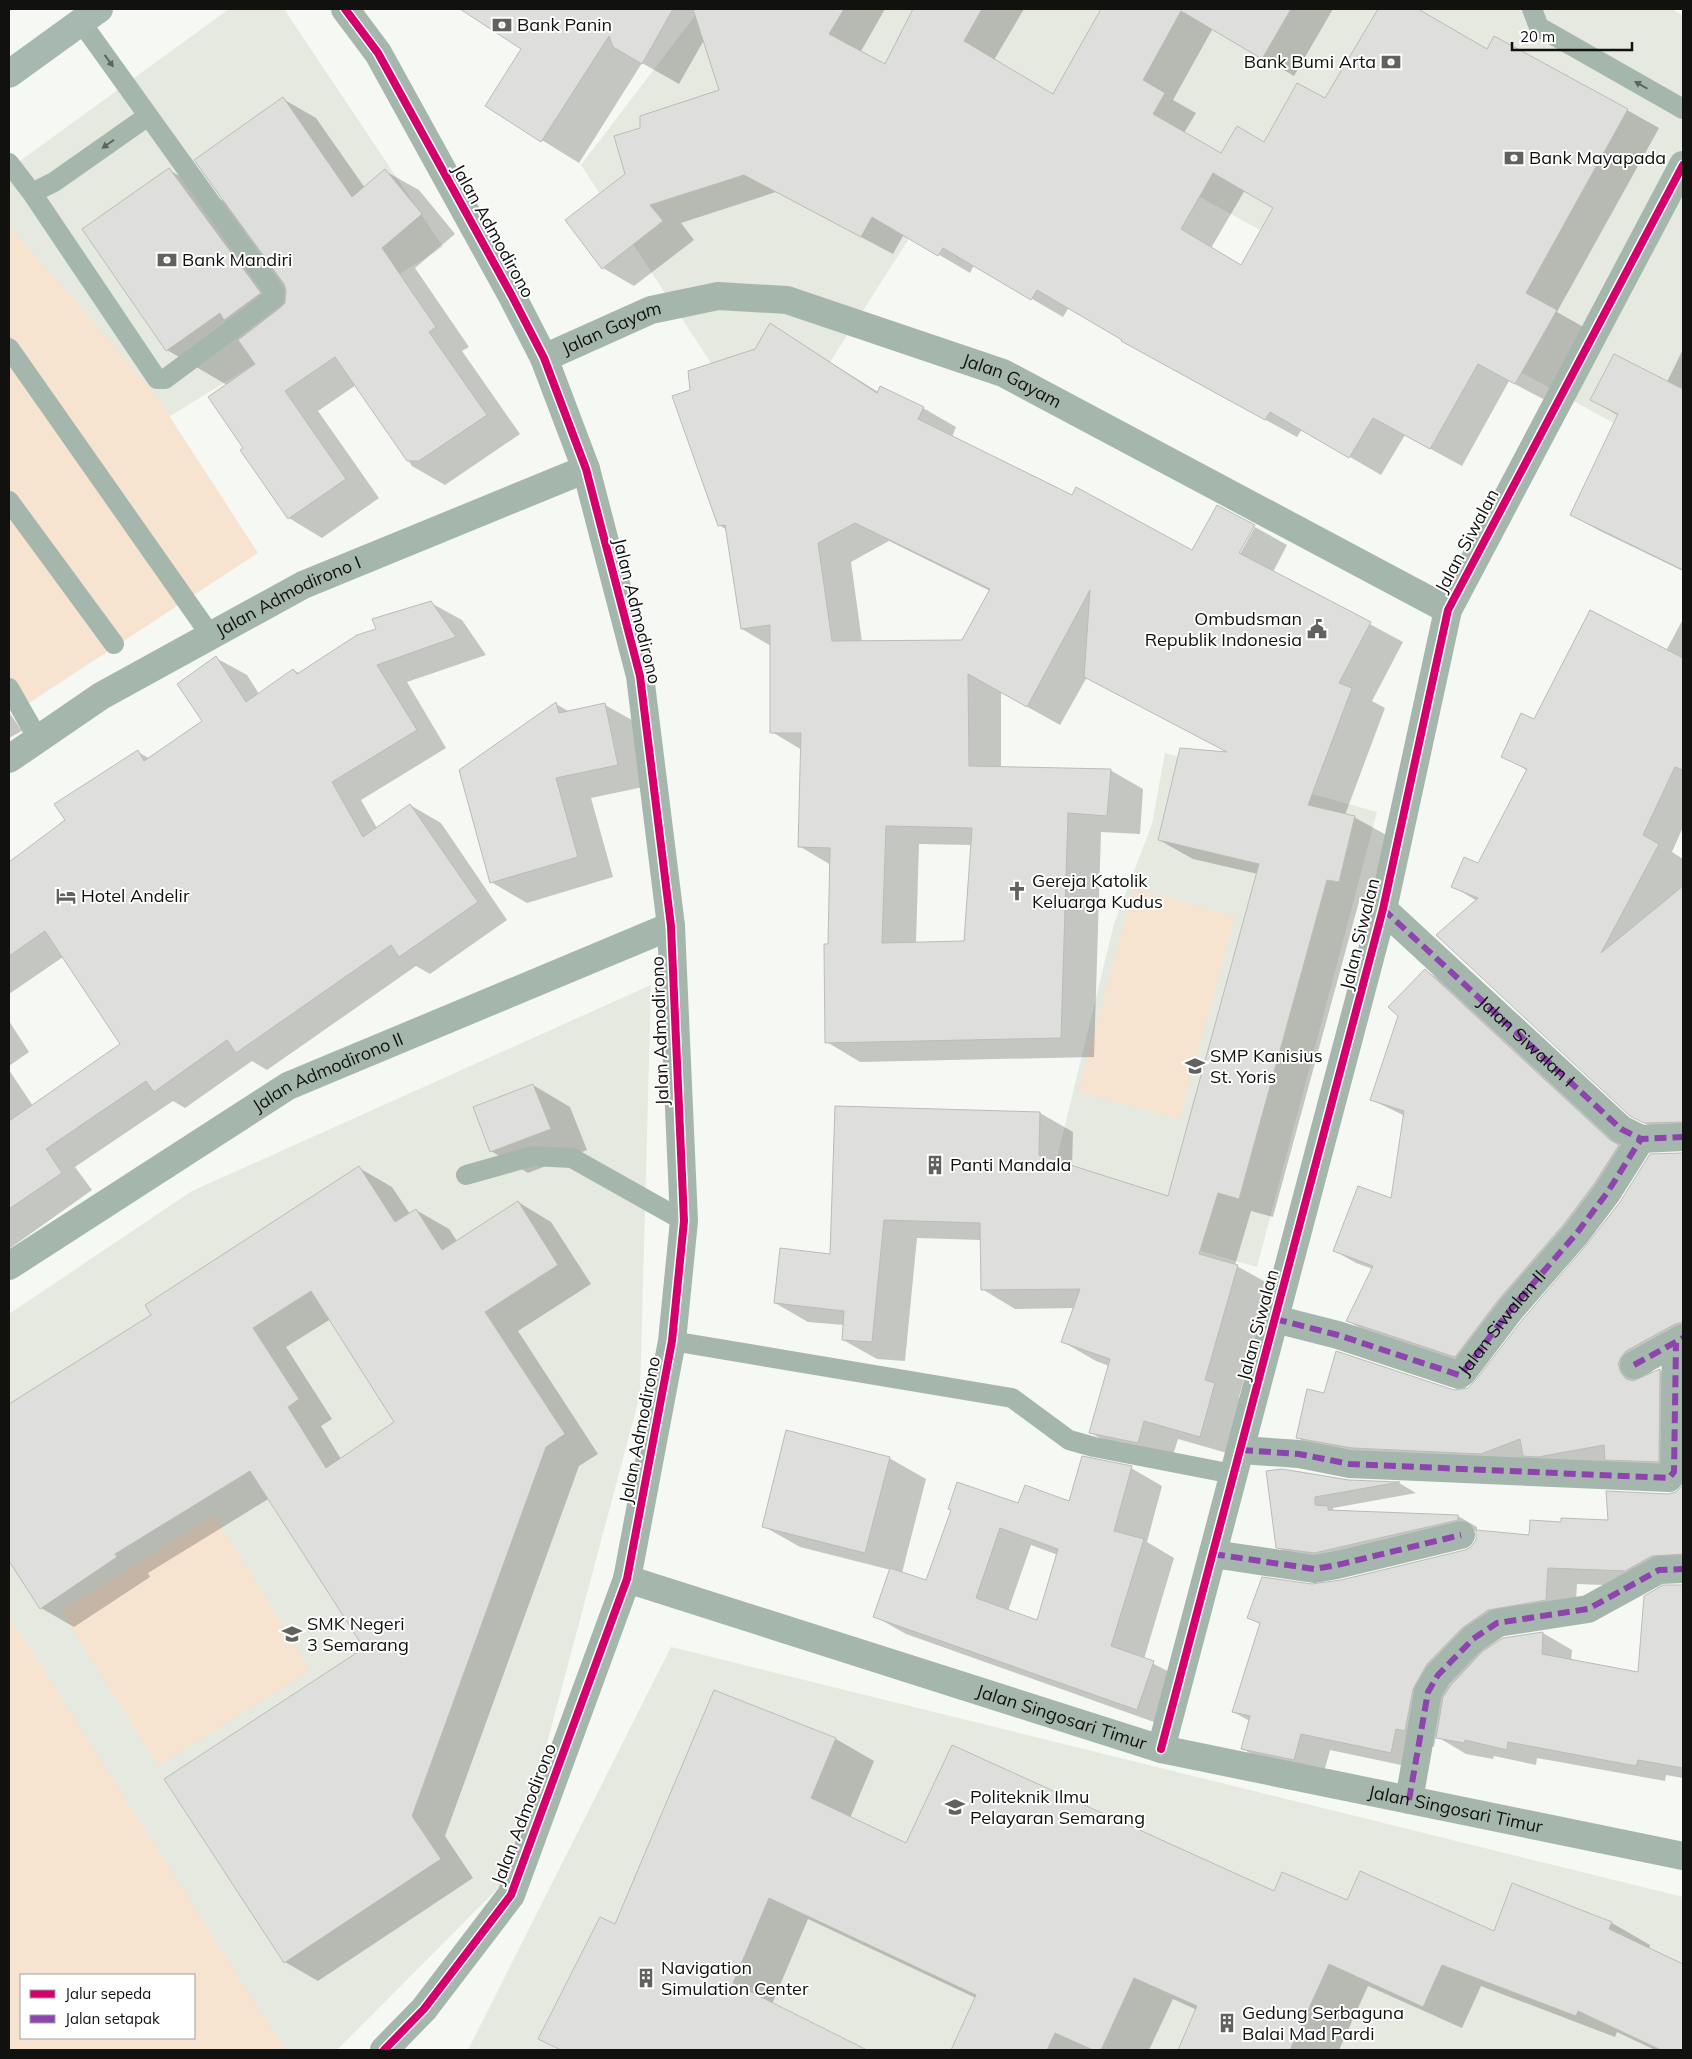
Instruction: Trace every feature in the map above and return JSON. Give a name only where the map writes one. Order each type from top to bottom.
[{"type":"main road","points":[[9,74],[90,15]]},
{"type":"street","name":"Jalan Admodirono","points":[[345,9],[378,54],[512,296],[544,358],[586,469],[640,676],[671,926],[684,1221],[672,1341],[626,1579],[511,1895],[424,2008],[384,2050]]},
{"type":"street","name":"Jalan Siwalan","points":[[1161,1748],[1383,909],[1448,610],[1683,165]]},
{"type":"street","name":"Jalan Gayam","points":[[544,358],[651,310],[718,296],[786,300],[1003,373],[1448,610]]},
{"type":"street","name":"Jalan Admodirono I","points":[[9,759],[101,696],[303,585],[586,469]]},
{"type":"street","name":"Jalan Siwalan I","points":[[1383,909],[1621,1129],[1642,1139],[1683,1137]]},
{"type":"street","name":"Jalan Admodirono II","points":[[9,1266],[288,1086],[671,926]]},
{"type":"street","name":"Jalan Siwalan II","points":[[1275,1319],[1338,1335],[1459,1375],[1540,1273],[1576,1234],[1607,1193],[1642,1139]]},
{"type":"street","points":[[1237,1462],[1299,1454],[1350,1464],[1669,1478],[1674,1472],[1680,1340]]},
{"type":"street","points":[[1634,1365],[1680,1340]]},
{"type":"street","points":[[1213,1554],[1314,1568],[1336,1565],[1461,1536]]},
{"type":"street","points":[[1409,1800],[1428,1692],[1438,1675],[1473,1639],[1497,1624],[1588,1609],[1659,1570],[1683,1569]]},
{"type":"street","name":"Jalan Singosari Timur","points":[[626,1579],[1161,1748],[1683,1856]]},
{"type":"lane","points":[[1532,9],[1538,27],[1683,109]]},
{"type":"lane","points":[[9,163],[32,193],[157,379],[165,379],[274,298],[275,294],[148,116],[90,15]]},
{"type":"lane","points":[[32,193],[54,182],[148,116]]},
{"type":"lane","points":[[9,348],[211,636]]},
{"type":"lane","points":[[9,501],[114,644]]},
{"type":"lane","points":[[9,688],[38,739]]},
{"type":"lane","points":[[466,1175],[533,1156],[572,1158],[684,1221]]},
{"type":"lane","points":[[672,1341],[1012,1398],[1069,1440],[1094,1447],[1237,1462]]},
{"type":"shaded area","points":[[229,9],[284,9],[443,247],[9,516],[9,169]]},
{"type":"shaded area","points":[[700,9],[1672,9],[1683,16],[1683,461],[1004,90],[807,398],[759,436],[581,165]]},
{"type":"shaded area","points":[[9,225],[153,391],[258,553],[29,703],[9,677]]},
{"type":"shaded area","name":"SMP Kanisius St. Yoris","points":[[1165,753],[1377,812],[1257,1267],[1045,1207],[1114,924],[1152,824]]},
{"type":"shaded area","points":[[1134,888],[1235,916],[1180,1119],[1078,1092]]},
{"type":"shaded area","name":"SMK Negeri 3 Semarang","points":[[651,985],[640,1395],[512,1874],[337,2050],[9,2050],[9,1314],[192,1191]]},
{"type":"shaded area","points":[[214,1515],[311,1670],[158,1766],[61,1611]]},
{"type":"shaded area","points":[[9,1616],[285,2050],[9,2050]]},
{"type":"shaded area","name":"Politeknik Ilmu Pelayaran Semarang","points":[[671,1647],[1683,1897],[1683,2050],[468,2050]]},
{"type":"building","points":[[460,9],[673,9],[642,64],[613,47],[609,36],[541,142],[485,106],[521,49]]},
{"type":"building","points":[[693,9],[844,9],[829,34],[885,64],[913,9],[982,9],[964,41],[1053,94],[1101,9],[1291,9],[1262,59],[1181,11],[1143,80],[1165,93],[1153,114],[1221,153],[1237,126],[1264,142],[1297,83],[1325,98],[1378,9],[1418,9],[1487,49],[1494,36],[1628,109],[1526,293],[1557,310],[1515,384],[1478,364],[1430,449],[1373,418],[1349,458],[1270,412],[1265,420],[1121,341],[1037,290],[1031,300],[943,248],[938,256],[872,217],[861,237],[744,175],[650,205],[663,221],[602,269],[565,220],[625,174],[614,136],[640,128],[640,116],[719,90]],"holes":[[[1213,173],[1273,208],[1241,265],[1181,229]]]},
{"type":"building","points":[[283,97],[352,197],[385,169],[422,214],[382,248],[436,327],[429,332],[487,415],[419,461],[407,461],[335,357],[285,391],[346,479],[288,519],[240,450],[243,448],[208,397],[255,364],[238,340],[285,303],[286,290],[284,284],[194,160]]},
{"type":"building","name":"Bank Mandiri","points":[[169,168],[261,293],[224,320],[220,313],[166,351],[82,229]]},
{"type":"building","points":[[770,323],[877,393],[880,386],[924,407],[918,419],[1072,495],[1076,487],[1192,550],[1217,505],[1255,525],[1239,553],[1371,622],[1339,683],[1352,688],[1308,805],[1355,816],[1339,882],[1327,880],[1239,1199],[1218,1193],[1199,1254],[1238,1265],[1205,1380],[1215,1383],[1200,1437],[1144,1421],[1138,1443],[1089,1433],[1110,1359],[1061,1342],[1080,1289],[981,1290],[980,1223],[884,1220],[872,1342],[842,1340],[844,1311],[774,1303],[780,1248],[830,1254],[835,1106],[1040,1112],[1039,1155],[1168,1196],[1259,864],[1158,840],[1180,748],[1227,752],[1084,677],[1090,590],[1027,707],[968,674],[969,766],[1111,769],[1107,816],[1068,813],[1061,1038],[825,1043],[824,944],[828,944],[830,848],[798,847],[801,733],[770,733],[770,625],[741,629],[725,525],[718,526],[672,396],[690,390],[688,371],[755,349]],"holes":[[[855,523],[990,589],[962,640],[832,641],[818,543]],[[886,826],[972,828],[964,941],[882,943]]]},
{"type":"building","points":[[1614,354],[1683,389],[1683,570],[1570,515],[1618,414],[1590,400]]},
{"type":"building","points":[[431,601],[456,637],[377,665],[417,730],[332,782],[363,837],[410,804],[478,902],[399,957],[391,945],[236,1053],[227,1040],[154,1092],[146,1081],[46,1149],[62,1173],[9,1209],[9,1121],[120,1044],[45,931],[9,956],[9,862],[65,820],[54,804],[138,750],[144,761],[202,721],[177,684],[216,656],[246,702],[293,669],[297,674],[357,635],[376,629],[372,619]]},
{"type":"building","points":[[1590,610],[1683,658],[1683,770],[1675,767],[1643,835],[1659,844],[1601,953],[1683,886],[1683,1122],[1644,1123],[1630,1116],[1436,935],[1478,898],[1451,887],[1464,857],[1478,863],[1527,769],[1501,757],[1521,713],[1534,719]]},
{"type":"building","points":[[556,702],[559,713],[605,703],[618,765],[556,778],[578,857],[490,883],[459,770]]},
{"type":"building","points":[[1425,969],[1610,1140],[1619,1145],[1594,1184],[1564,1224],[1499,1299],[1455,1357],[1346,1321],[1373,1266],[1333,1251],[1358,1186],[1391,1198],[1404,1111],[1370,1100],[1398,1016],[1388,1007]]},
{"type":"building","points":[[533,1084],[551,1129],[490,1152],[473,1107]]},
{"type":"building","points":[[1683,1153],[1683,1322],[1675,1324],[1626,1351],[1618,1364],[1621,1373],[1626,1379],[1633,1381],[1660,1369],[1659,1462],[1605,1460],[1604,1445],[1538,1457],[1523,1456],[1520,1439],[1481,1454],[1352,1448],[1296,1438],[1307,1389],[1324,1393],[1336,1351],[1454,1390],[1468,1388],[1620,1202],[1650,1154]]},
{"type":"building","points":[[359,1166],[395,1222],[416,1209],[442,1250],[518,1201],[558,1265],[485,1312],[565,1434],[546,1447],[412,1816],[441,1859],[284,1963],[164,1779],[364,1648],[250,1471],[115,1554],[117,1557],[40,1609],[9,1561],[9,1404],[151,1315],[145,1305]],"holes":[[[311,1291],[394,1422],[326,1468],[288,1407],[299,1399],[253,1328]]]},
{"type":"building","points":[[786,1430],[890,1457],[865,1553],[762,1527]]},
{"type":"building","points":[[1082,1456],[1132,1466],[1114,1531],[1144,1539],[1111,1646],[1154,1661],[1137,1710],[873,1617],[890,1568],[926,1580],[951,1510],[948,1509],[957,1482],[1018,1503],[1025,1485],[1069,1501]],"holes":[[[1000,1528],[1058,1549],[1037,1620],[976,1598]]]},
{"type":"building","points":[[1282,1469],[1349,1480],[1400,1482],[1315,1497],[1315,1505],[1328,1506],[1328,1510],[1458,1515],[1458,1520],[1314,1553],[1276,1548],[1266,1471]]},
{"type":"building","points":[[1683,1485],[1683,1554],[1652,1556],[1625,1571],[1548,1568],[1546,1600],[1488,1610],[1462,1628],[1427,1664],[1413,1689],[1405,1731],[1396,1729],[1391,1753],[1301,1734],[1294,1760],[1241,1749],[1250,1716],[1232,1712],[1260,1623],[1247,1618],[1262,1577],[1312,1584],[1341,1580],[1465,1550],[1471,1547],[1476,1540],[1476,1530],[1529,1535],[1530,1520],[1561,1522],[1561,1518],[1608,1520],[1606,1491],[1668,1494],[1676,1492]]},
{"type":"building","points":[[1663,1585],[1683,1585],[1683,1768],[1638,1760],[1636,1766],[1508,1742],[1507,1750],[1465,1740],[1464,1743],[1436,1738],[1443,1697],[1451,1685],[1483,1651],[1503,1638],[1543,1632],[1542,1654],[1638,1672],[1644,1596]]},
{"type":"building","points":[[714,1690],[836,1738],[811,1798],[906,1843],[952,1745],[1274,1891],[1282,1872],[1347,1900],[1360,1871],[1494,1931],[1512,1883],[1612,1922],[1609,1929],[1683,1964],[1683,2050],[1661,2050],[1578,2011],[1576,2016],[1442,1965],[1423,2007],[1329,1964],[1290,2050],[1178,2050],[1197,2006],[1134,1978],[1101,2050],[1093,2050],[1055,2033],[1047,2050],[951,2050],[976,1995],[769,1898],[733,1983],[867,2050],[561,2050],[538,2039],[600,1917],[615,1924]]},
{"type":"marked path","points":[[1383,909],[1621,1129],[1641,1139],[1683,1137]]},
{"type":"marked path","points":[[1275,1319],[1338,1335],[1459,1375],[1511,1309],[1576,1234],[1607,1193],[1641,1139]]},
{"type":"marked path","points":[[1634,1365],[1683,1338]]},
{"type":"marked path","points":[[1241,1450],[1299,1454],[1350,1464],[1669,1478],[1674,1472],[1676,1343]]},
{"type":"marked path","points":[[1213,1554],[1314,1569],[1461,1535]]},
{"type":"marked path","points":[[1409,1800],[1428,1692],[1438,1675],[1473,1639],[1497,1623],[1588,1609],[1659,1570],[1683,1569]]},
{"type":"cycle path","points":[[345,9],[378,53],[512,296],[544,358],[586,469],[640,676],[671,926],[684,1221],[672,1341],[627,1579],[511,1895],[424,2009],[384,2050]]},
{"type":"cycle path","points":[[1161,1749],[1383,909],[1448,610],[1683,165]]},
{"type":"place","name":"Bank Panin","points":[[502,25]]},
{"type":"place","name":"Bank Bumi Arta","points":[[1391,62]]},
{"type":"place","name":"Bank Mayapada","points":[[1514,158]]},
{"type":"place","name":"Bank Mandiri","points":[[167,260]]},
{"type":"place","name":"Ombudsman Republik Indonesia","points":[[1317,629]]},
{"type":"place","name":"Gereja Katolik Keluarga Kudus","points":[[1017,891]]},
{"type":"place","name":"Hotel Andelir","points":[[66,896]]},
{"type":"place","name":"SMP Kanisius St. Yoris","points":[[1195,1066]]},
{"type":"place","name":"Panti Mandala","points":[[935,1165]]},
{"type":"place","name":"SMK Negeri 3 Semarang","points":[[292,1634]]},
{"type":"place","name":"Politeknik Ilmu Pelayaran Semarang","points":[[955,1807]]},
{"type":"place","name":"Navigation Simulation Center","points":[[646,1978]]},
{"type":"place","name":"Gedung Serbaguna Balai Mad Pardi","points":[[1227,2023]]}]
